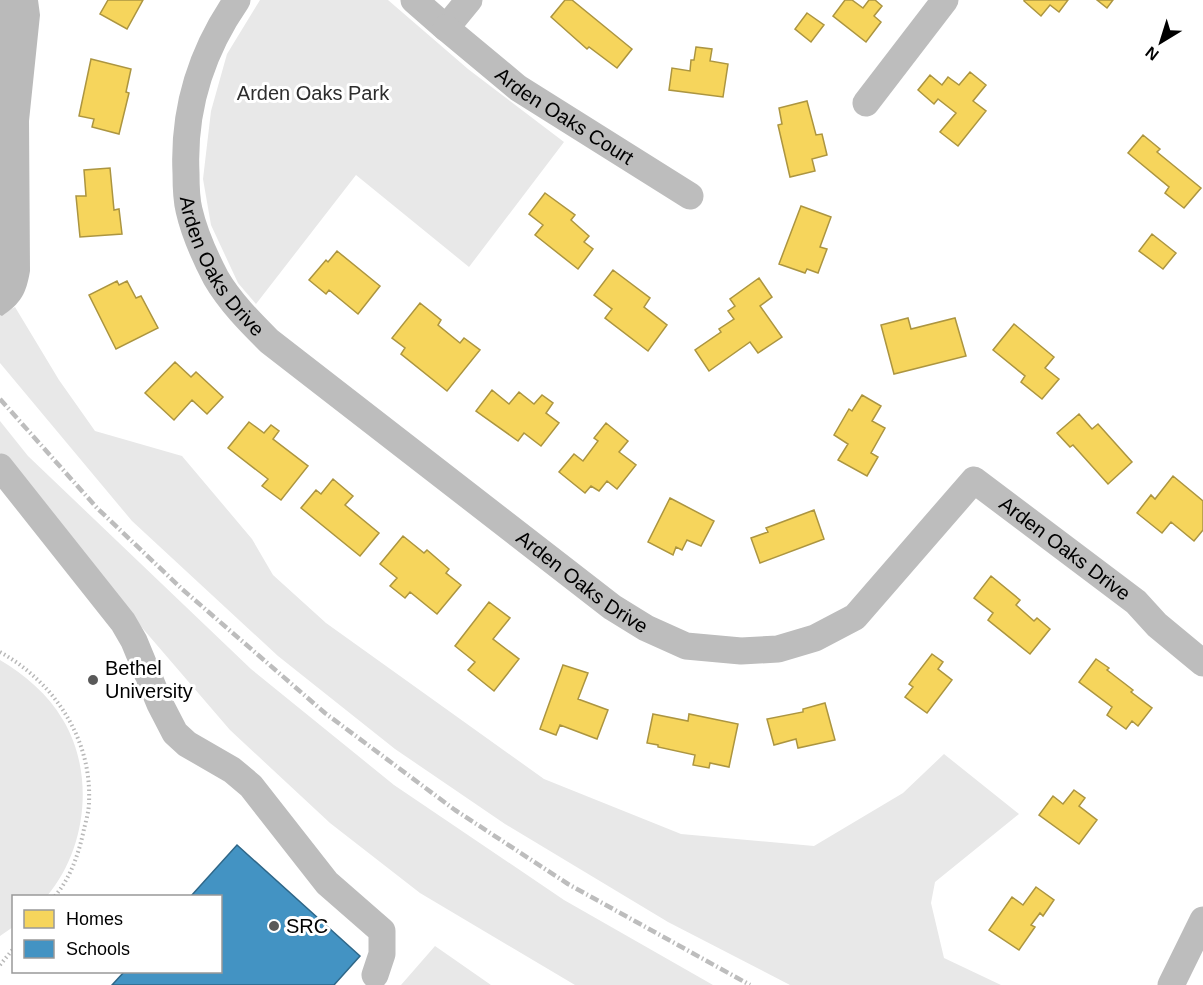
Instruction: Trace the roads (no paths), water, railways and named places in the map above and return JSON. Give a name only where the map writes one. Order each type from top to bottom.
[{"type":"street","name":"Arden Oaks Drive","points":[[237,0],[219,25],[206,57],[190,103],[184,144],[188,208],[217,279],[243,315],[269,341],[612,607],[646,628],[686,646],[741,651],[778,649],[815,638],[855,617],[974,480],[1136,602],[1157,625],[1203,663]]},
{"type":"street","points":[[414,0],[446,28],[469,0]]},
{"type":"street","points":[[866,104],[945,0]]},
{"type":"street","name":"Arden Oaks Court","points":[[446,28],[518,88],[690,196]]},
{"type":"street","points":[[0,467],[123,622],[134,641],[175,734],[187,744],[232,770],[251,786],[327,883],[382,931],[382,954],[375,975]]},
{"type":"street","points":[[1171,985],[1203,920]]},
{"type":"railway","points":[[0,399],[97,508],[182,589],[325,713],[455,810],[568,884],[750,985]]},
{"type":"place","name":"Bethel University","points":[[93,680]]},
{"type":"place","name":"SRC","points":[[274,926]]},
{"type":"park label","name":"Arden Oaks Park","points":[[313,93]]}]
